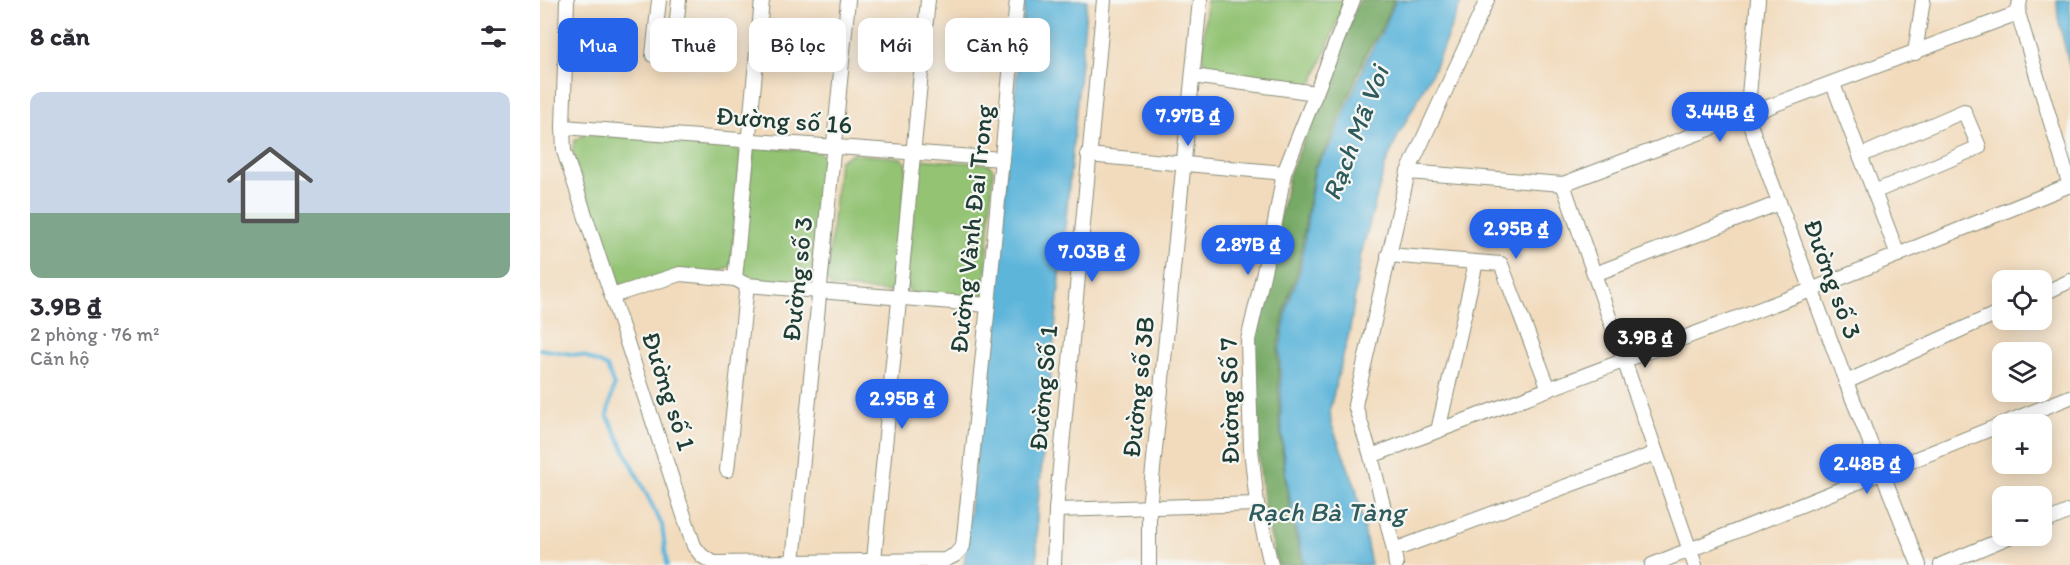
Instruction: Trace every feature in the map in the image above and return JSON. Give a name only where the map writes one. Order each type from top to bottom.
[{"type":"street","name":"Đường số 1","points":[[567,0],[564,152],[694,546],[702,556],[714,563],[945,560]]},
{"type":"street","points":[[659,0],[653,55],[674,56],[679,0]]},
{"type":"street","name":"Đường số 3","points":[[727,470],[741,282],[747,141],[762,0]]},
{"type":"street","name":"Đường số 3","points":[[793,562],[848,0]]},
{"type":"street","points":[[874,560],[928,0]]},
{"type":"street","name":"Đường Vành Đai Trong","points":[[945,560],[955,555],[963,546],[1017,0]]},
{"type":"street","name":"Đường Số 1","points":[[1054,565],[1056,510],[1104,0]]},
{"type":"street","name":"Đường số 3B","points":[[1149,565],[1149,508],[1200,0]]},
{"type":"street","name":"Đường Số 7","points":[[1271,565],[1257,504],[1251,449],[1248,340],[1271,244],[1284,174],[1353,0]]},
{"type":"street","points":[[1396,565],[1371,456],[1355,405],[1408,172],[1487,0]]},
{"type":"street","name":"Đường số 3","points":[[1758,0],[1748,116],[1846,382],[1919,565]]},
{"type":"street","points":[[1915,52],[1923,0]]},
{"type":"street","points":[[1371,456],[1811,290],[2070,186],[2019,7],[1833,84],[1563,184],[1408,172]]},
{"type":"street","points":[[1193,76],[1316,93]]},
{"type":"street","points":[[1833,84],[1898,255]]},
{"type":"street","points":[[1860,156],[1964,111],[1979,147],[1874,192]]},
{"type":"street","name":"Đường số 16","points":[[563,127],[1002,159]]},
{"type":"street","points":[[1088,155],[1284,174]]},
{"type":"street","points":[[1563,184],[1695,565]]},
{"type":"street","points":[[1595,274],[1779,203]]},
{"type":"street","points":[[1388,255],[1501,264],[1549,389]]},
{"type":"street","points":[[1438,431],[1476,262]]},
{"type":"street","points":[[612,296],[680,274],[820,290],[988,305]]},
{"type":"street","points":[[2052,289],[2070,281]]},
{"type":"street","points":[[1846,382],[1992,316]]},
{"type":"street","points":[[1652,565],[2070,397]]},
{"type":"street","points":[[1394,550],[1656,453]]},
{"type":"street","points":[[1056,510],[1257,504]]},
{"type":"street","points":[[2052,519],[2070,511]]},
{"type":"street","points":[[1941,565],[1992,544]]},
{"type":"green space","points":[[1207,0],[1346,0],[1314,80],[1309,85],[1216,73],[1206,67],[1202,57]]},
{"type":"green space","points":[[1359,0],[1394,0],[1383,26],[1367,52],[1329,144],[1314,167],[1298,270],[1286,304],[1278,346],[1279,416],[1284,470],[1292,522],[1303,565],[1277,565],[1263,503],[1258,449],[1254,341],[1289,175]]},
{"type":"green space","points":[[585,134],[734,145],[741,154],[731,266],[720,272],[624,287],[616,283],[572,151],[575,140]]},
{"type":"green space","points":[[754,147],[817,151],[826,158],[816,280],[809,285],[745,281],[739,271]]},
{"type":"green space","points":[[851,154],[901,158],[907,164],[896,287],[890,292],[832,287],[827,281],[839,161]]},
{"type":"green space","points":[[918,159],[988,164],[993,169],[985,292],[982,298],[912,293],[906,286]]},
{"type":"water","points":[[1025,0],[1087,0],[1037,515],[1037,565],[964,565],[1017,72],[1050,72],[1050,18],[1023,18]]},
{"type":"water","name":"Rạch Bà Tàng","points":[[1396,0],[1462,0],[1434,69],[1386,163],[1361,254],[1350,329],[1330,408],[1331,423],[1356,488],[1371,565],[1305,565],[1294,522],[1285,470],[1281,416],[1280,347],[1288,304],[1300,271],[1315,168],[1331,145],[1369,54]]},
{"type":"water","points":[[2057,0],[2070,0],[2070,68],[2058,18]]},
{"type":"waterway","points":[[540,349],[584,356],[607,367],[614,386],[607,415],[662,525],[667,565]]},
{"type":"water label","name":"Rạch Mã Voi","points":[[1355,133]]}]
